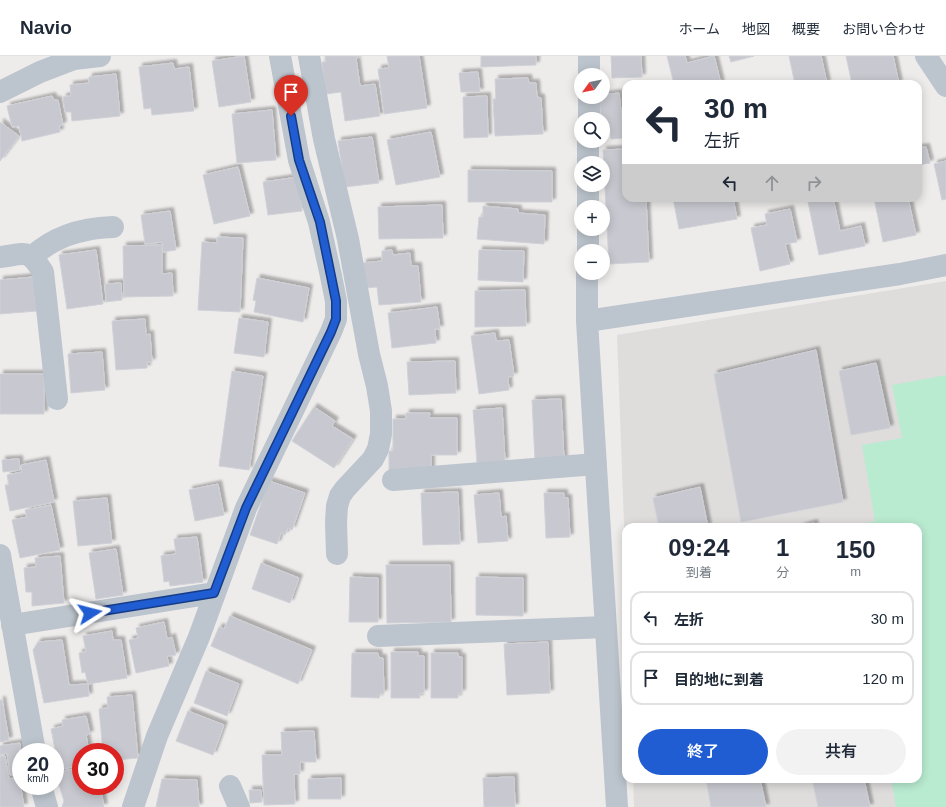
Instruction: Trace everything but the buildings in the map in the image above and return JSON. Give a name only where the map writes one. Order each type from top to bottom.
[{"type":"street","points":[[0,92],[40,72],[74,59],[100,56]]},
{"type":"street","points":[[133,807],[157,736],[187,668],[246,508],[336,319],[336,301],[320,222],[299,160],[280,56]]},
{"type":"street","points":[[309,56],[324,140],[348,240],[381,411],[381,434],[375,454],[368,466],[343,493],[337,506],[337,554]]},
{"type":"street","points":[[589,56],[589,68]]},
{"type":"street","points":[[926,56],[946,86]]},
{"type":"street","points":[[32,257],[42,248],[72,233],[94,228],[113,227]]},
{"type":"street","points":[[0,257],[26,254],[32,257],[43,272],[57,399]]},
{"type":"street","points":[[587,321],[900,274],[946,265]]},
{"type":"street","points":[[588,280],[587,321],[617,807]]},
{"type":"street","points":[[393,480],[596,464]]},
{"type":"street","points":[[0,555],[33,743]]},
{"type":"street","points":[[12,626],[214,593]]},
{"type":"street","points":[[378,636],[606,627]]},
{"type":"street","points":[[230,786],[239,807]]},
{"type":"street","points":[[43,795],[46,807]]},
{"type":"shaded area","points":[[946,281],[946,807],[634,807],[633,783],[922,783],[922,523],[624,523],[617,335]]},
{"type":"green space","points":[[946,375],[946,807],[896,807],[892,783],[922,783],[922,523],[868,523],[875,521],[862,445],[902,438],[892,385]]},
{"type":"route","points":[[90,613],[214,593],[246,508],[331,332],[336,319],[336,301],[320,222],[299,160],[291,116]]}]
